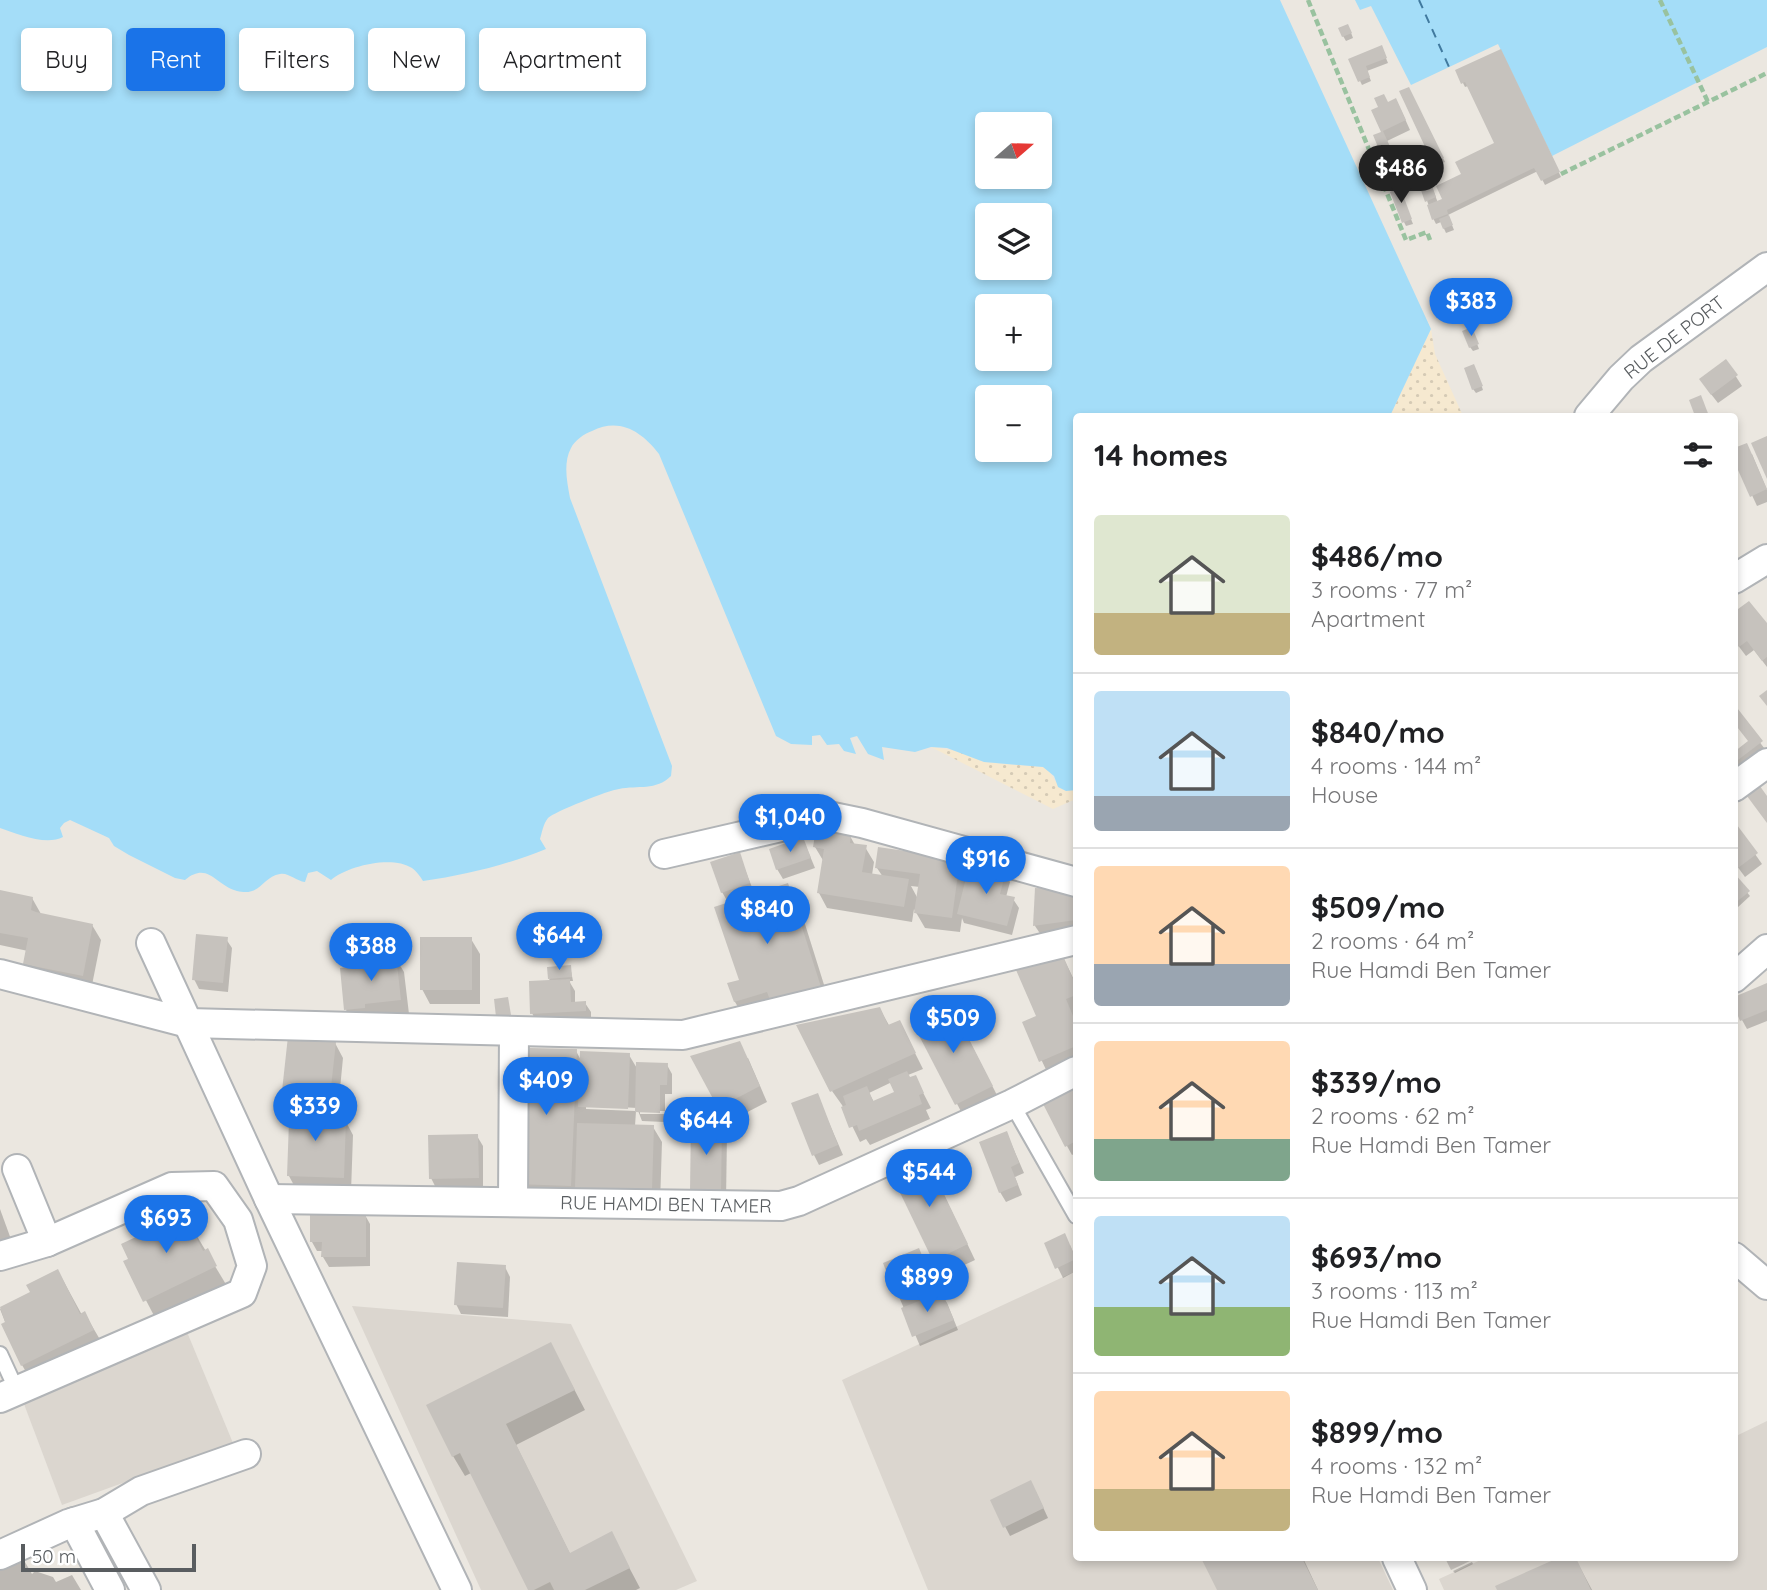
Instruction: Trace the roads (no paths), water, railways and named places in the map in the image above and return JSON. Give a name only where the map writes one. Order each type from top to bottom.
[{"type":"street","name":"RUE DE PORT","points":[[1592,413],[1641,359],[1767,267]]},
{"type":"street","points":[[1738,577],[1767,559]]},
{"type":"street","points":[[1738,784],[1767,763]]},
{"type":"street","points":[[664,854],[828,816],[1073,881]]},
{"type":"street","points":[[0,974],[188,1023],[683,1035],[1073,941]]},
{"type":"street","points":[[151,943],[269,1199],[457,1590]]},
{"type":"street","points":[[1738,974],[1767,949]]},
{"type":"street","points":[[513,1202],[514,1032]]},
{"type":"street","name":"RUE HAMDI BEN TAMER","points":[[269,1199],[781,1206],[799,1201],[1012,1104],[1073,1073]]},
{"type":"street","points":[[17,1169],[47,1242]]},
{"type":"street","points":[[0,1256],[47,1242],[172,1187],[214,1186],[238,1220],[252,1266],[242,1293],[8,1395]]},
{"type":"street","points":[[1738,1260],[1767,1285]]},
{"type":"street","points":[[0,1555],[74,1522],[104,1513],[141,1491],[246,1454]]},
{"type":"street","points":[[104,1513],[146,1590]]},
{"type":"street","points":[[74,1522],[110,1590]]},
{"type":"street","points":[[1398,1561],[1412,1590]]},
{"type":"lane","points":[[1012,1104],[1073,1211]]},
{"type":"lane","points":[[0,1354],[8,1395]]},
{"type":"water","points":[[0,0],[1280,0],[1431,329],[1391,413],[1073,413],[1073,790],[1066,791],[1058,787],[1054,776],[1043,767],[984,762],[947,748],[931,747],[915,752],[882,747],[884,760],[868,754],[857,736],[850,738],[856,754],[844,751],[839,744],[827,745],[820,735],[812,736],[812,745],[791,744],[776,736],[659,454],[638,433],[621,426],[612,426],[589,432],[573,445],[567,460],[566,473],[570,498],[672,766],[671,776],[665,781],[653,786],[613,790],[552,815],[545,823],[540,839],[546,849],[486,869],[423,881],[412,868],[393,862],[382,862],[348,870],[331,880],[317,871],[308,873],[305,882],[280,874],[256,889],[245,892],[229,888],[206,874],[193,875],[185,880],[175,878],[114,846],[109,838],[70,820],[60,828],[63,837],[48,840],[0,828]]},
{"type":"water","points":[[1355,0],[1767,0],[1767,47],[1552,156],[1498,44],[1411,85],[1371,6],[1360,10]]}]
